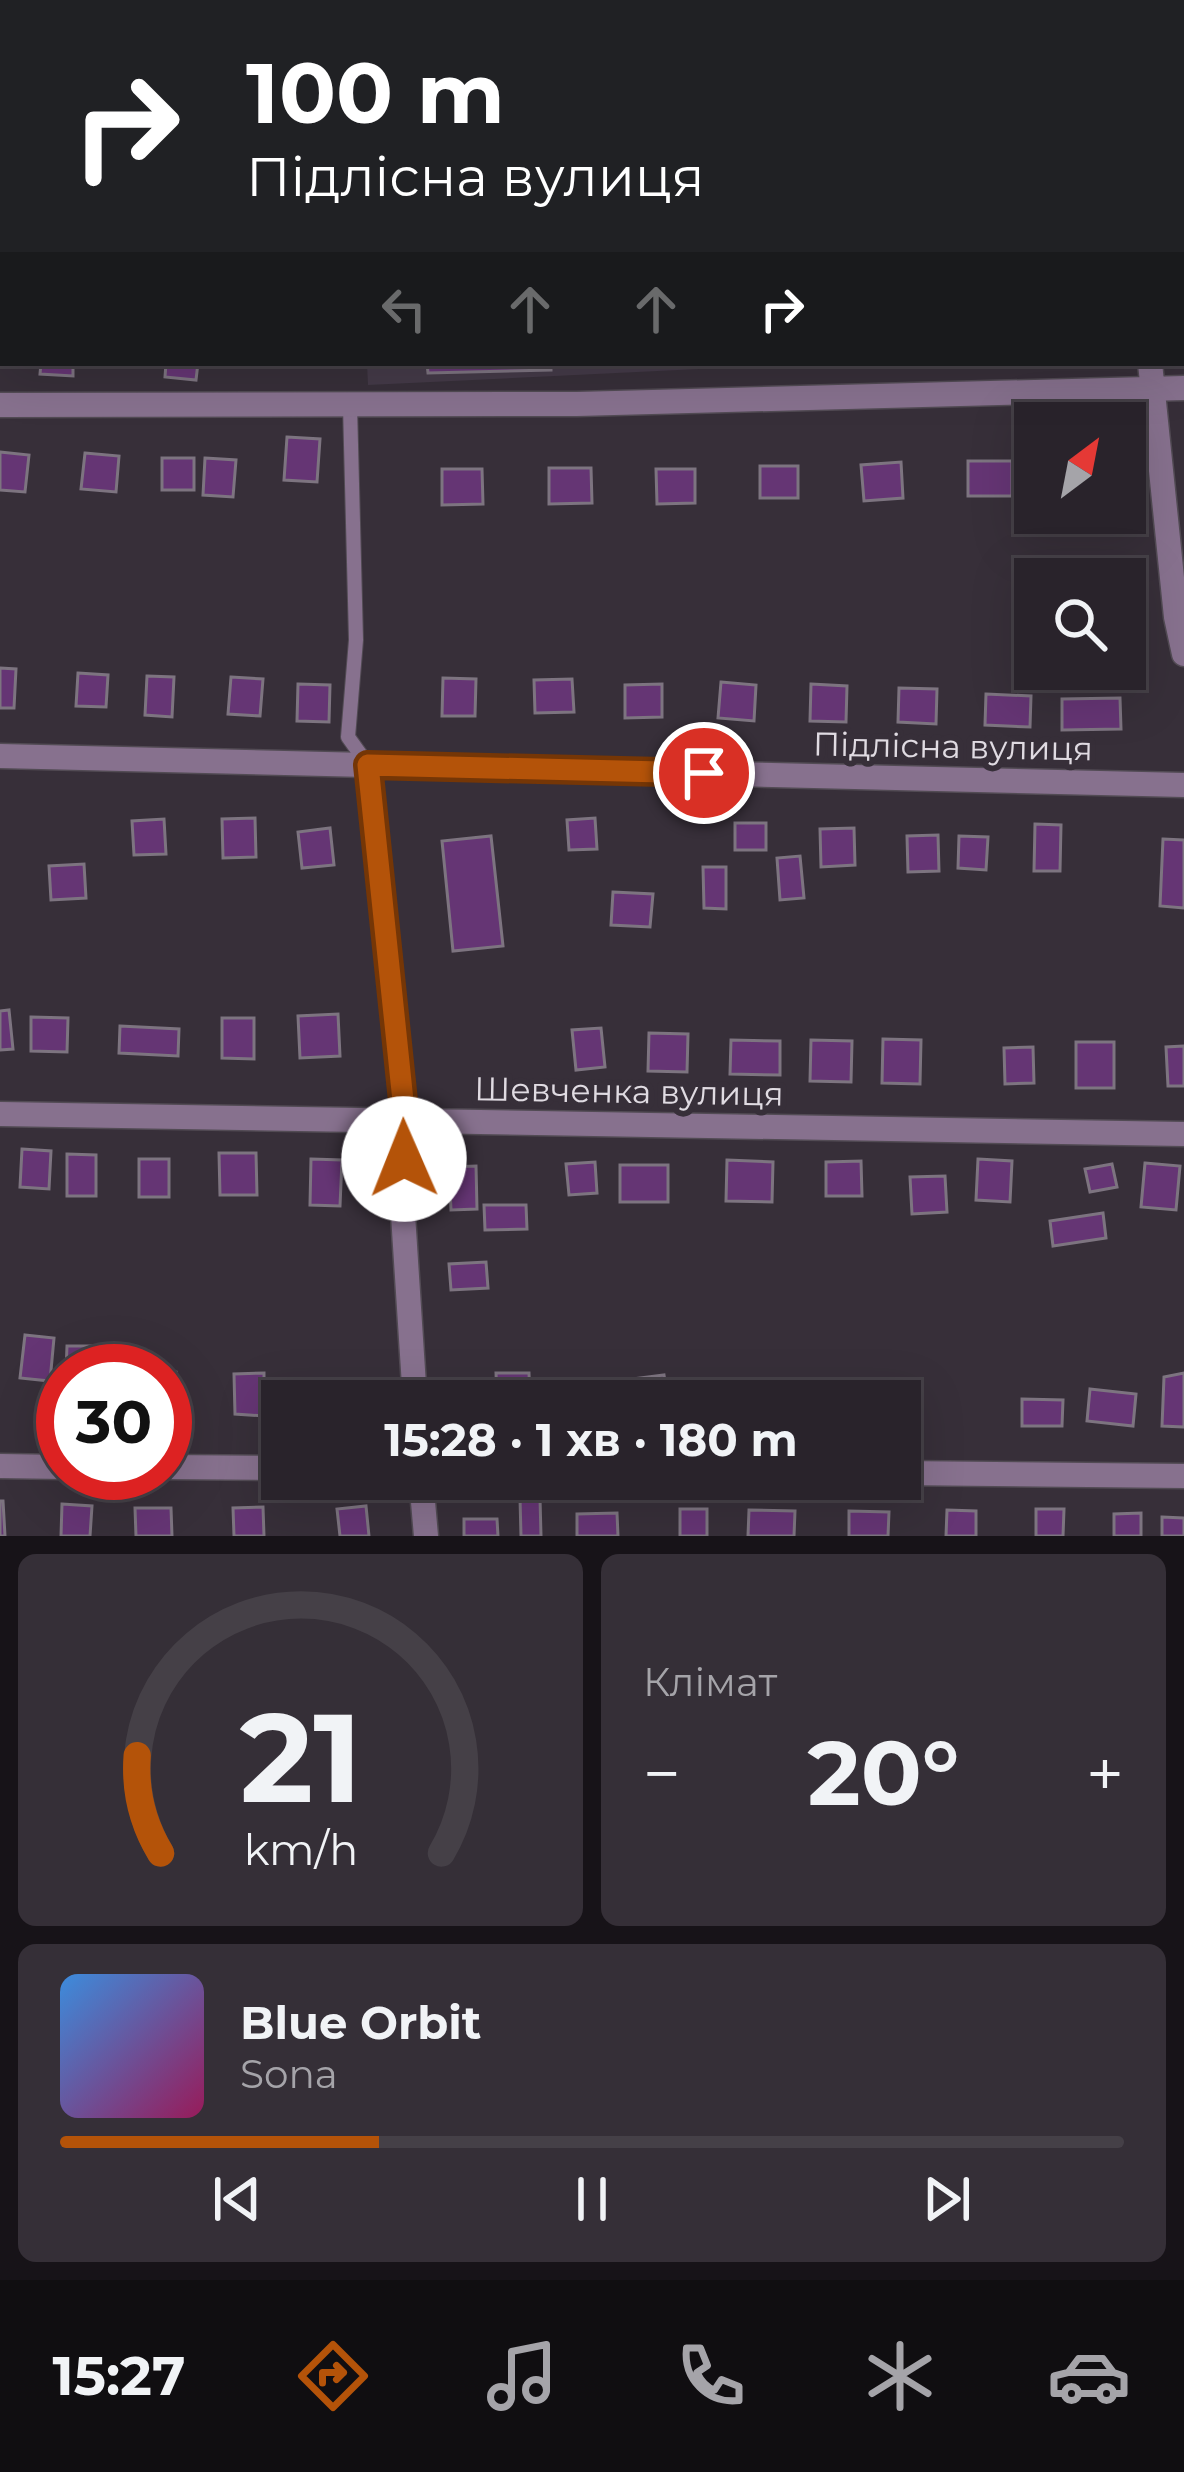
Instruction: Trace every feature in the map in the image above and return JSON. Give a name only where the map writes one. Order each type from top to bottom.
[{"type":"street","points":[[0,405],[350,406],[1150,376],[1184,388]]},
{"type":"street","points":[[1150,376],[1184,654]]},
{"type":"street","name":"Підлісна вулиця","points":[[0,756],[1184,785]]},
{"type":"street","points":[[368,765],[405,1120],[402,1199],[414,1380]]},
{"type":"street","name":"Шевченка вулиця","points":[[0,1114],[1184,1134]]},
{"type":"street","points":[[0,1466],[36,1467]]},
{"type":"street","points":[[192,1467],[261,1468]]},
{"type":"street","points":[[921,1473],[1184,1476]]},
{"type":"street","points":[[423,1500],[426,1536]]},
{"type":"lane","points":[[350,406],[356,640],[348,737],[368,765]]},
{"type":"shaded area","points":[[367,366],[761,366],[368,385]]},
{"type":"building","points":[[41,366],[73,366],[73,376],[40,374]]},
{"type":"building","points":[[166,366],[198,366],[196,380],[165,377]]},
{"type":"building","points":[[427,366],[551,366],[551,370],[428,373]]},
{"type":"building","points":[[287,437],[320,439],[317,482],[284,480]]},
{"type":"building","points":[[0,452],[29,455],[25,492],[0,490]]},
{"type":"building","points":[[85,453],[119,456],[116,492],[81,489]]},
{"type":"building","points":[[162,458],[194,458],[194,490],[162,490]]},
{"type":"building","points":[[205,458],[236,460],[233,497],[203,495]]},
{"type":"building","points":[[968,461],[1012,461],[1012,496],[968,496]]},
{"type":"building","points":[[901,462],[903,498],[864,501],[861,465]]},
{"type":"building","points":[[760,466],[798,466],[798,498],[760,498]]},
{"type":"building","points":[[549,468],[591,468],[592,503],[549,504]]},
{"type":"building","points":[[442,469],[482,469],[483,504],[442,505]]},
{"type":"building","points":[[656,469],[695,469],[695,503],[657,504]]},
{"type":"building","points":[[0,668],[16,669],[14,708],[0,708]]},
{"type":"building","points":[[78,673],[108,675],[106,707],[76,706]]},
{"type":"building","points":[[147,676],[174,677],[172,717],[145,715]]},
{"type":"building","points":[[231,677],[263,679],[260,716],[228,714]]},
{"type":"building","points":[[443,678],[476,679],[475,716],[442,716]]},
{"type":"building","points":[[572,679],[574,712],[535,713],[534,680]]},
{"type":"building","points":[[721,682],[756,685],[754,721],[718,718]]},
{"type":"building","points":[[298,684],[330,685],[329,722],[297,721]]},
{"type":"building","points":[[662,684],[662,717],[625,718],[625,685]]},
{"type":"building","points":[[811,684],[847,686],[846,722],[810,721]]},
{"type":"building","points":[[899,688],[937,689],[936,724],[898,722]]},
{"type":"building","points":[[986,694],[1031,696],[1030,727],[985,725]]},
{"type":"building","points":[[1120,698],[1121,729],[1062,730],[1062,699]]},
{"type":"building","points":[[255,818],[256,857],[223,858],[222,819]]},
{"type":"building","points":[[595,818],[597,849],[569,850],[567,820]]},
{"type":"building","points":[[164,819],[166,854],[134,855],[132,821]]},
{"type":"building","points":[[735,823],[766,823],[766,850],[735,850]]},
{"type":"building","points":[[1035,824],[1061,825],[1060,871],[1034,871]]},
{"type":"building","points":[[330,828],[334,865],[302,868],[298,832]]},
{"type":"building","points":[[854,828],[855,865],[821,867],[820,829]]},
{"type":"building","points":[[938,835],[939,871],[908,872],[907,836]]},
{"type":"building","points":[[491,836],[503,946],[453,951],[442,841]]},
{"type":"building","points":[[959,836],[988,837],[986,870],[958,868]]},
{"type":"building","points":[[1163,839],[1184,840],[1184,908],[1160,906]]},
{"type":"building","points":[[800,856],[804,898],[780,900],[777,858]]},
{"type":"building","points":[[84,864],[86,898],[51,900],[49,866]]},
{"type":"building","points":[[703,867],[726,867],[726,909],[704,908]]},
{"type":"building","points":[[613,892],[653,894],[650,927],[611,925]]},
{"type":"building","points":[[9,1010],[13,1049],[0,1050],[0,1011]]},
{"type":"building","points":[[338,1014],[340,1056],[300,1058],[298,1016]]},
{"type":"building","points":[[31,1017],[68,1018],[67,1052],[31,1051]]},
{"type":"building","points":[[222,1018],[254,1018],[254,1059],[222,1058]]},
{"type":"building","points":[[120,1026],[179,1029],[178,1056],[119,1053]]},
{"type":"building","points":[[601,1028],[605,1067],[576,1070],[572,1030]]},
{"type":"building","points":[[649,1033],[688,1034],[687,1072],[648,1071]]},
{"type":"building","points":[[883,1039],[921,1040],[920,1084],[882,1083]]},
{"type":"building","points":[[731,1040],[780,1041],[780,1075],[730,1074]]},
{"type":"building","points":[[811,1040],[852,1041],[851,1082],[810,1081]]},
{"type":"building","points":[[1076,1042],[1114,1042],[1114,1088],[1076,1088]]},
{"type":"building","points":[[1184,1046],[1184,1086],[1168,1086],[1166,1047]]},
{"type":"building","points":[[1033,1047],[1034,1083],[1005,1084],[1004,1048]]},
{"type":"building","points":[[22,1149],[51,1151],[49,1189],[20,1187]]},
{"type":"building","points":[[219,1153],[256,1153],[257,1195],[220,1195]]},
{"type":"building","points":[[67,1154],[96,1155],[96,1196],[67,1196]]},
{"type":"building","points":[[139,1159],[169,1159],[169,1197],[139,1197]]},
{"type":"building","points":[[311,1159],[342,1160],[340,1206],[310,1205]]},
{"type":"building","points":[[978,1159],[1012,1161],[1010,1202],[976,1200]]},
{"type":"building","points":[[727,1160],[773,1162],[772,1202],[726,1201]]},
{"type":"building","points":[[861,1161],[862,1196],[826,1196],[826,1162]]},
{"type":"building","points":[[595,1162],[597,1193],[569,1195],[566,1164]]},
{"type":"building","points":[[1145,1163],[1180,1166],[1176,1210],[1141,1207]]},
{"type":"building","points":[[1112,1164],[1117,1187],[1090,1192],[1085,1169]]},
{"type":"building","points":[[620,1165],[668,1165],[668,1202],[620,1202]]},
{"type":"building","points":[[476,1166],[477,1209],[451,1210],[449,1167]]},
{"type":"building","points":[[945,1176],[947,1212],[912,1214],[910,1177]]},
{"type":"building","points":[[484,1205],[526,1205],[527,1229],[485,1230]]},
{"type":"building","points":[[1103,1213],[1106,1238],[1053,1246],[1050,1221]]},
{"type":"building","points":[[486,1262],[488,1288],[451,1290],[449,1264]]},
{"type":"building","points":[[25,1335],[54,1338],[53,1344],[36,1344],[36,1380],[20,1378]]},
{"type":"building","points":[[264,1373],[261,1416],[235,1414],[234,1374]]},
{"type":"building","points":[[496,1373],[529,1373],[529,1380],[496,1380]]},
{"type":"building","points":[[1184,1373],[1184,1427],[1162,1426],[1164,1377]]},
{"type":"building","points":[[664,1375],[665,1380],[632,1380]]},
{"type":"building","points":[[1090,1389],[1136,1394],[1133,1426],[1087,1421]]},
{"type":"building","points":[[1022,1399],[1063,1400],[1062,1426],[1022,1426]]},
{"type":"building","points":[[520,1500],[540,1500],[541,1536],[521,1536]]},
{"type":"building","points":[[3,1501],[5,1536],[0,1536]]},
{"type":"building","points":[[62,1504],[92,1506],[90,1536],[61,1536]]},
{"type":"building","points":[[366,1506],[369,1536],[340,1536],[337,1509]]},
{"type":"building","points":[[263,1507],[264,1536],[234,1536],[233,1508]]},
{"type":"building","points":[[135,1508],[171,1508],[172,1536],[136,1536]]},
{"type":"building","points":[[680,1509],[707,1509],[707,1536],[680,1536]]},
{"type":"building","points":[[1036,1509],[1064,1509],[1063,1536],[1036,1536]]},
{"type":"building","points":[[749,1510],[795,1511],[794,1536],[748,1536]]},
{"type":"building","points":[[947,1510],[976,1511],[976,1536],[946,1536]]},
{"type":"building","points":[[849,1511],[889,1512],[888,1536],[849,1536]]},
{"type":"building","points":[[617,1513],[618,1536],[577,1536],[577,1514]]},
{"type":"building","points":[[1141,1513],[1141,1536],[1114,1536],[1114,1514]]},
{"type":"building","points":[[1162,1517],[1184,1518],[1184,1536],[1162,1536]]},
{"type":"building","points":[[464,1519],[497,1519],[498,1536],[464,1536]]},
{"type":"route","points":[[404,1159],[405,1120],[368,765],[704,773]]}]
